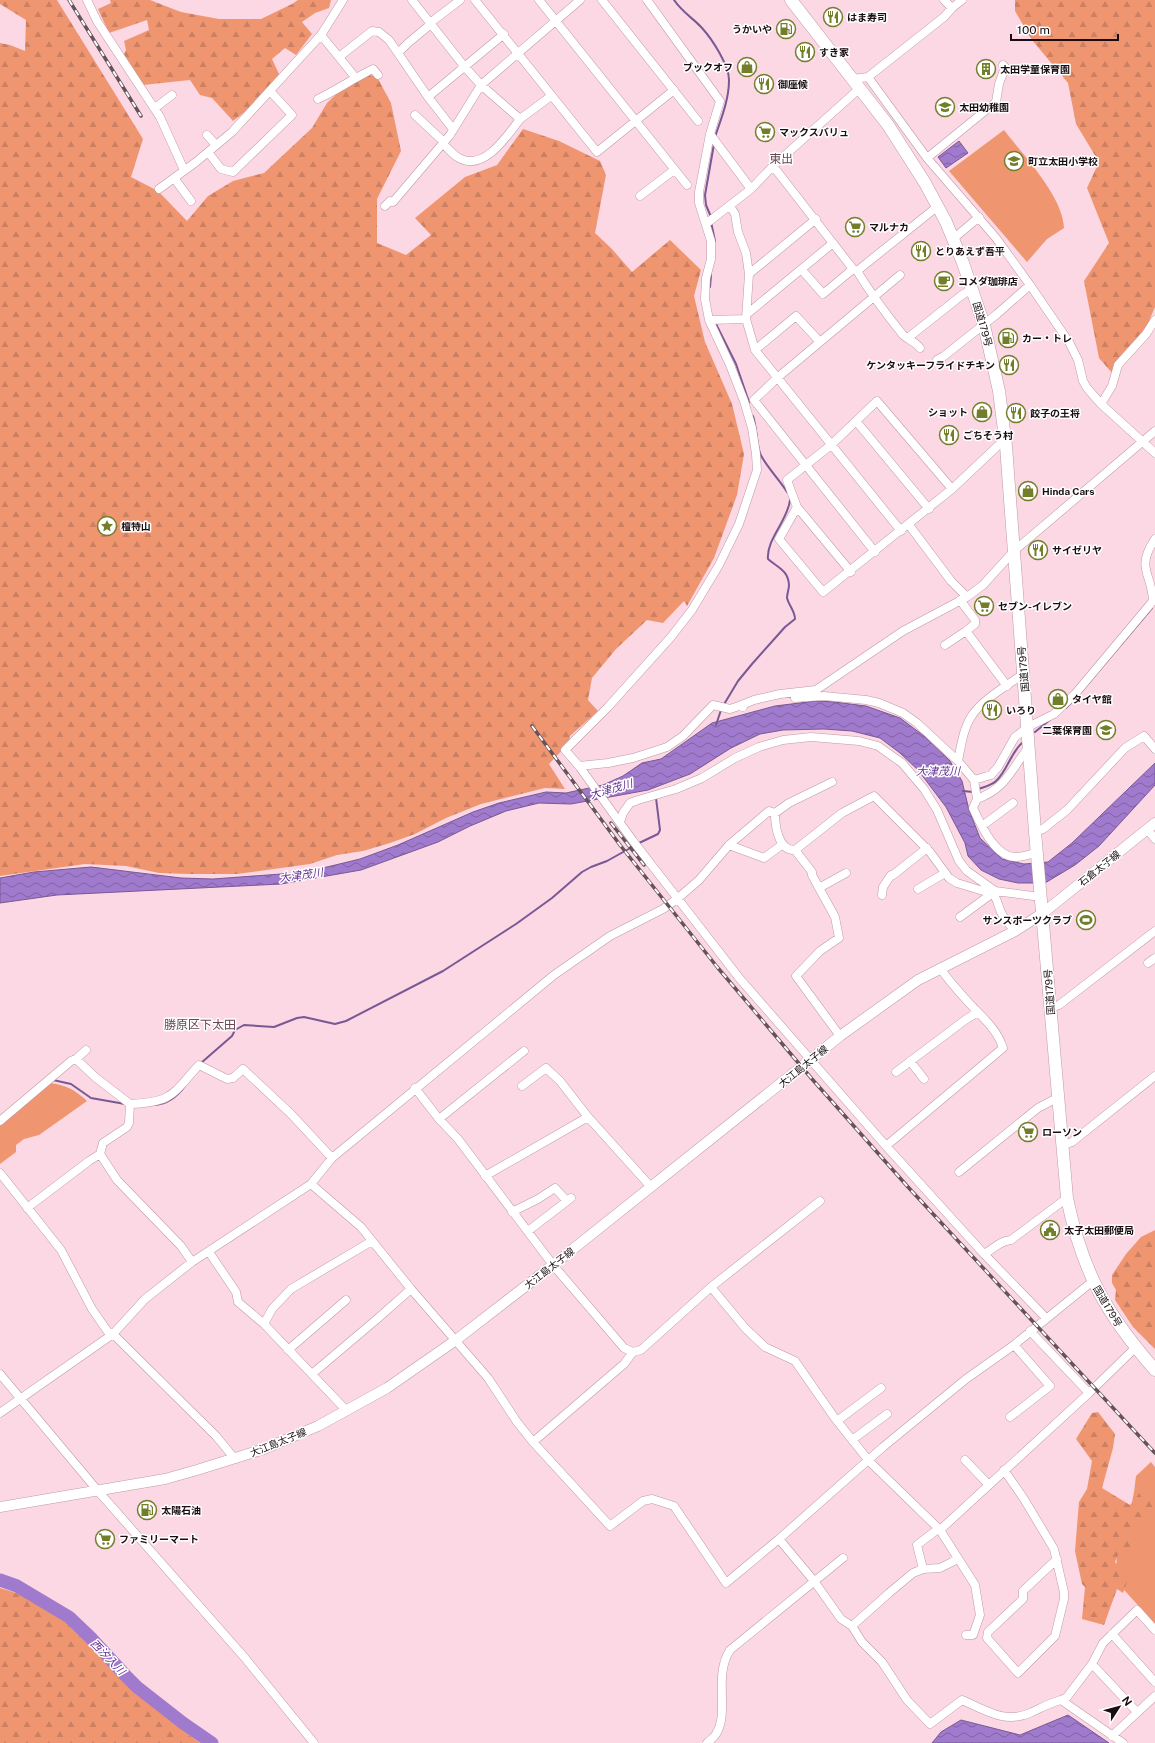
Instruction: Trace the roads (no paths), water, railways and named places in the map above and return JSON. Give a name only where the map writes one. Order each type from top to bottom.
[{"type":"highway","name":"国道179号","points":[[791,0],[856,83],[900,143],[938,206],[953,239],[984,325],[999,391],[1004,439],[1030,747],[1035,832],[1043,913],[1057,1098],[1067,1198],[1077,1241],[1093,1281],[1109,1312],[1136,1347],[1154,1366]]},
{"type":"main road","name":"石倉太子線","points":[[1043,913],[1151,826]]},
{"type":"main road","name":"大江島太子線","points":[[0,1507],[165,1479],[270,1446],[318,1426],[347,1411],[387,1388],[456,1340],[553,1265],[840,1036],[918,980],[1015,931],[1043,913]]},
{"type":"street","points":[[87,0],[97,21],[160,117],[184,170]]},
{"type":"street","points":[[158,189],[232,132],[321,35],[343,0]]},
{"type":"street","points":[[412,0],[464,66],[481,85],[520,119]]},
{"type":"street","points":[[398,53],[430,24],[460,0]]},
{"type":"street","points":[[475,0],[504,34],[517,53],[597,152],[674,90]]},
{"type":"street","points":[[539,0],[687,185]]},
{"type":"street","points":[[385,206],[390,201],[393,202],[443,143],[481,85],[580,0]]},
{"type":"street","points":[[602,0],[698,121]]},
{"type":"street","points":[[647,0],[720,101],[710,134],[699,192],[699,203],[710,221],[711,259],[706,278],[705,300],[709,320],[730,364],[744,401],[752,428],[757,470],[739,524],[719,565],[671,637],[608,707],[578,735],[565,750],[579,766],[608,807],[740,979],[886,1146],[984,1254],[1046,1318]]},
{"type":"street","points":[[944,0],[952,8]]},
{"type":"street","points":[[710,221],[751,189],[856,83],[868,77],[944,17],[962,0]]},
{"type":"street","points":[[339,57],[372,31],[378,32],[389,40],[428,97],[453,129]]},
{"type":"street","points":[[428,97],[504,34]]},
{"type":"street","points":[[321,35],[355,77]]},
{"type":"street","points":[[927,158],[996,102],[999,84],[1005,67],[1003,65]]},
{"type":"street","points":[[318,99],[340,88],[355,77],[373,69],[378,75]]},
{"type":"street","points":[[868,77],[927,158],[979,217],[1030,285],[1069,342],[1078,360],[1085,385],[1101,404],[1155,453]]},
{"type":"street","points":[[208,152],[221,169],[232,172],[292,115],[270,91]]},
{"type":"street","points":[[154,108],[172,96]]},
{"type":"street","points":[[414,115],[459,158],[469,162],[490,155],[520,119],[551,96]]},
{"type":"street","points":[[207,134],[216,145]]},
{"type":"street","points":[[710,134],[751,189]]},
{"type":"street","points":[[773,166],[816,219],[855,270],[873,297],[905,337],[909,337],[920,348]]},
{"type":"street","points":[[640,196],[674,170]]},
{"type":"street","points":[[174,178],[191,201]]},
{"type":"street","points":[[730,206],[735,214],[738,232],[746,253],[749,274],[747,317],[755,350],[776,378],[901,531]]},
{"type":"street","points":[[802,270],[823,294],[938,206]]},
{"type":"street","points":[[953,239],[979,217]]},
{"type":"street","points":[[749,274],[816,219]]},
{"type":"street","points":[[709,320],[747,317],[833,243]]},
{"type":"street","points":[[744,401],[754,400],[776,378],[900,275]]},
{"type":"street","points":[[937,360],[984,325],[1030,285]]},
{"type":"street","points":[[909,337],[962,294],[972,289]]},
{"type":"street","points":[[755,350],[796,316],[820,342]]},
{"type":"street","points":[[1101,404],[1112,386],[1118,365],[1146,334],[1155,320]]},
{"type":"street","points":[[754,400],[875,552]]},
{"type":"street","points":[[851,572],[797,507],[787,480],[831,445],[876,401],[952,490]]},
{"type":"street","points":[[856,421],[929,509]]},
{"type":"street","points":[[579,766],[608,763],[633,758],[667,747],[683,736],[714,705],[730,709],[754,700],[795,692],[816,690],[903,631],[963,599],[983,585],[1014,551],[1155,431]]},
{"type":"street","points":[[797,507],[779,539],[824,592],[952,490],[1004,439]]},
{"type":"street","points":[[909,525],[951,581],[975,620],[975,624],[945,645]]},
{"type":"street","points":[[974,780],[991,775],[998,767],[1015,737],[1028,727],[1054,714],[1075,694],[1153,601],[1153,592],[1145,570],[1145,559],[1148,550],[1155,539]]},
{"type":"street","points":[[966,631],[1007,686]]},
{"type":"street","points":[[958,761],[971,715],[984,702],[1023,674]]},
{"type":"street","points":[[739,706],[744,708],[777,700],[809,696],[852,699],[879,703],[903,713],[918,723],[958,761],[974,780],[977,799],[973,808],[993,844],[1009,856],[1016,857],[1037,855]]},
{"type":"street","points":[[1035,832],[1043,829],[1067,810],[1125,748],[1144,736],[1155,749]]},
{"type":"street","points":[[620,822],[623,813],[630,803],[676,789],[702,778],[735,758],[759,747],[783,740],[811,737],[859,741],[878,746],[902,763],[924,789],[938,810],[959,861],[967,871],[994,893],[1000,912],[1015,931]]},
{"type":"street","points":[[977,799],[1000,787],[1030,747]]},
{"type":"street","points":[[775,813],[789,804],[832,782]]},
{"type":"street","points":[[795,850],[842,813],[874,796],[926,848],[945,873],[957,883],[994,893],[1041,895]]},
{"type":"street","points":[[982,826],[1013,803]]},
{"type":"street","points":[[0,1413],[113,1334],[145,1299],[192,1262],[311,1184],[332,1158],[554,974],[610,936],[663,909],[699,880],[729,845],[764,814],[769,811],[775,813]]},
{"type":"street","points":[[775,813],[775,825],[783,844],[791,850],[795,850],[812,872],[812,875],[835,917],[839,938],[820,951],[796,976],[840,1036]]},
{"type":"street","points":[[1151,826],[1155,840]]},
{"type":"street","points":[[729,845],[764,858],[783,844]]},
{"type":"street","points":[[882,895],[883,887],[891,874],[893,875],[926,848]]},
{"type":"street","points":[[819,888],[846,873]]},
{"type":"street","points":[[918,889],[945,873]]},
{"type":"street","points":[[960,917],[994,893]]},
{"type":"street","points":[[1050,1008],[1059,1006],[1155,931]]},
{"type":"street","points":[[1148,963],[1155,958]]},
{"type":"street","points":[[886,1146],[1003,1048],[994,1028],[952,984],[940,968]]},
{"type":"street","points":[[896,1072],[965,1020],[978,1012]]},
{"type":"street","points":[[0,1121],[86,1050]]},
{"type":"street","points":[[439,1119],[524,1051]]},
{"type":"street","points":[[76,1059],[130,1107]]},
{"type":"street","points":[[910,1061],[924,1079]]},
{"type":"street","points":[[130,1107],[166,1099],[178,1090],[202,1066],[227,1079],[233,1078],[243,1069],[291,1114],[332,1158]]},
{"type":"street","points":[[522,1086],[546,1068],[560,1082],[588,1117],[651,1187]]},
{"type":"street","points":[[1061,1146],[1072,1142],[1155,1076]]},
{"type":"street","points":[[415,1088],[439,1119],[458,1139],[553,1265],[624,1348],[633,1352],[641,1350],[711,1287],[820,1201]]},
{"type":"street","points":[[959,1172],[1038,1108],[1057,1098]]},
{"type":"street","points":[[27,1208],[100,1154],[103,1143],[126,1127],[129,1123],[130,1107]]},
{"type":"street","points":[[485,1176],[588,1117]]},
{"type":"street","points":[[100,1154],[117,1180],[181,1246],[192,1262]]},
{"type":"street","points":[[0,1173],[61,1250],[92,1309],[108,1332],[113,1334],[216,1436],[235,1458]]},
{"type":"street","points":[[311,1184],[361,1227],[411,1289],[488,1378],[517,1422],[533,1442],[610,1526],[643,1501],[652,1499],[674,1506],[726,1583],[966,1379],[1014,1345],[1093,1281]]},
{"type":"street","points":[[512,1212],[538,1199],[555,1188],[569,1199],[528,1231]]},
{"type":"street","points":[[984,1254],[1002,1241],[1011,1240],[1067,1198]]},
{"type":"street","points":[[264,1324],[272,1309],[291,1289],[372,1241]]},
{"type":"street","points":[[209,1252],[236,1292],[238,1302],[264,1324],[347,1411]]},
{"type":"street","points":[[711,1287],[745,1328],[764,1347],[794,1361],[837,1421],[869,1461],[939,1529],[975,1585],[980,1615],[973,1635],[966,1635]]},
{"type":"street","points":[[312,1374],[356,1338],[411,1289]]},
{"type":"street","points":[[288,1350],[346,1300]]},
{"type":"street","points":[[1030,1331],[1089,1393]]},
{"type":"street","points":[[1010,1417],[1050,1386],[1014,1345]]},
{"type":"street","points":[[923,1569],[917,1545],[939,1529],[1089,1393],[1136,1347]]},
{"type":"street","points":[[533,1442],[624,1364],[633,1352]]},
{"type":"street","points":[[0,1374],[20,1400],[98,1491],[245,1658],[314,1743]]},
{"type":"street","points":[[837,1421],[881,1388]]},
{"type":"street","points":[[852,1440],[887,1414]]},
{"type":"street","points":[[965,1460],[988,1484]]},
{"type":"street","points":[[1004,1470],[1024,1499],[1054,1549],[1057,1559],[1064,1599],[1055,1636],[1018,1673],[987,1638],[988,1632],[1023,1599],[1022,1591],[1057,1559]]},
{"type":"street","points":[[779,1539],[814,1581],[842,1619],[852,1626],[862,1642],[882,1662],[907,1700],[930,1724],[962,1700],[1000,1717],[1011,1718],[1029,1714],[1049,1703],[1067,1697],[1092,1664],[1103,1643],[1137,1610],[1155,1630]]},
{"type":"street","points":[[707,1743],[716,1735],[720,1724],[724,1659],[738,1643],[843,1558]]},
{"type":"street","points":[[852,1626],[913,1574],[923,1569],[940,1568],[958,1559]]},
{"type":"street","points":[[1112,1634],[1155,1682]]},
{"type":"street","points":[[1092,1664],[1137,1712]]},
{"type":"street","points":[[1112,1736],[1155,1696]]},
{"type":"street","points":[[1061,1700],[1123,1743]]},
{"type":"water","points":[[959,141],[968,153],[946,168],[938,157]]},
{"type":"water","name":"大津茂川","points":[[816,701],[866,706],[900,718],[924,736],[950,761],[962,781],[969,810],[980,838],[1002,859],[1024,864],[1048,862],[1072,843],[1155,763],[1155,785],[1099,846],[1075,865],[1045,883],[1018,883],[999,879],[981,870],[968,856],[965,843],[946,807],[918,770],[900,753],[880,738],[852,731],[824,729],[783,730],[760,734],[731,748],[690,774],[648,790],[571,804],[539,803],[506,811],[470,826],[438,842],[361,870],[281,884],[57,895],[0,903],[0,878],[34,872],[91,867],[181,878],[213,879],[295,873],[360,859],[398,845],[473,812],[499,803],[546,792],[566,793],[603,785],[623,776],[642,763],[661,759],[712,723],[775,706]]},
{"type":"water","points":[[1068,1715],[1109,1743],[932,1743],[941,1732],[961,1720],[1020,1735]]},
{"type":"waterway","points":[[674,0],[702,28],[719,52],[726,67],[729,87],[715,137]]},
{"type":"waterway","points":[[711,217],[706,205],[705,195],[714,144]]},
{"type":"waterway","points":[[711,222],[715,241]]},
{"type":"waterway","points":[[710,287],[711,275]]},
{"type":"waterway","points":[[715,322],[736,364],[749,402]]},
{"type":"waterway","points":[[753,416],[762,457],[787,492]]},
{"type":"waterway","points":[[723,706],[738,681],[752,664],[785,627],[795,619],[794,613],[787,598],[789,585],[787,576],[768,559],[770,545],[785,515],[790,500]]},
{"type":"waterway","points":[[1081,692],[1152,608]]},
{"type":"waterway","points":[[1066,708],[1077,697]]},
{"type":"waterway","points":[[716,725],[721,710]]},
{"type":"waterway","points":[[1035,732],[1051,719]]},
{"type":"waterway","points":[[979,789],[990,785],[1000,777],[1015,751],[1023,742]]},
{"type":"waterway","points":[[963,791],[973,792]]},
{"type":"waterway","points":[[637,844],[658,834],[660,830],[656,798]]},
{"type":"waterway","points":[[201,1063],[232,1036],[235,1030],[244,1025],[274,1027],[297,1018],[304,1017],[335,1024],[346,1021],[443,971],[516,924],[552,898],[582,872],[607,861],[634,846]]},
{"type":"waterway","points":[[53,1080],[71,1084],[91,1098],[125,1104]]},
{"type":"waterway","points":[[155,1105],[172,1099],[185,1086]]},
{"type":"waterway","name":"西汐入川","points":[[0,1580],[17,1586],[69,1617],[137,1687],[183,1723],[212,1743]]},
{"type":"railway","points":[[69,0],[141,116]]},
{"type":"railway","points":[[532,726],[620,845],[718,968],[812,1079],[908,1187],[1155,1453]]},
{"type":"railway","points":[[611,823],[644,865]]},
{"type":"place","name":"はま寿司","points":[[833,17]]},
{"type":"place","name":"うかいや","points":[[786,29]]},
{"type":"place","name":"すき家","points":[[805,52]]},
{"type":"place","name":"ブックオフ","points":[[747,67]]},
{"type":"place","name":"太田学童保育園","points":[[986,69]]},
{"type":"place","name":"御座候","points":[[764,84]]},
{"type":"place","name":"太田幼稚園","points":[[945,107]]},
{"type":"place","name":"マックスバリュ","points":[[765,132]]},
{"type":"place","name":"町立太田小学校","points":[[1014,161]]},
{"type":"place","name":"マルナカ","points":[[855,227]]},
{"type":"place","name":"とりあえず吾平","points":[[921,251]]},
{"type":"place","name":"コメダ珈琲店","points":[[944,281]]},
{"type":"place","name":"カー・トレ","points":[[1008,338]]},
{"type":"place","name":"ケンタッキーフライドチキン","points":[[1009,365]]},
{"type":"place","name":"ショット","points":[[982,412]]},
{"type":"place","name":"餃子の王将","points":[[1016,413]]},
{"type":"place","name":"ごちそう村","points":[[949,435]]},
{"type":"place","name":"Hinda Cars","points":[[1028,491]]},
{"type":"place","name":"檀特山","points":[[107,526]]},
{"type":"place","name":"サイゼリヤ","points":[[1038,550]]},
{"type":"place","name":"セブン-イレブン","points":[[984,606]]},
{"type":"place","name":"タイヤ館","points":[[1058,699]]},
{"type":"place","name":"いろり","points":[[992,710]]},
{"type":"place","name":"二葉保育園","points":[[1106,730]]},
{"type":"place","name":"サンスポーツクラブ","points":[[1086,920]]},
{"type":"place","name":"ローソン","points":[[1028,1132]]},
{"type":"place","name":"太子太田郵便局","points":[[1050,1230]]},
{"type":"place","name":"太陽石油","points":[[147,1510]]},
{"type":"place","name":"ファミリーマート","points":[[105,1539]]},
{"type":"district","name":"東出","points":[[781,159]]},
{"type":"district","name":"勝原区下太田","points":[[200,1025]]}]
